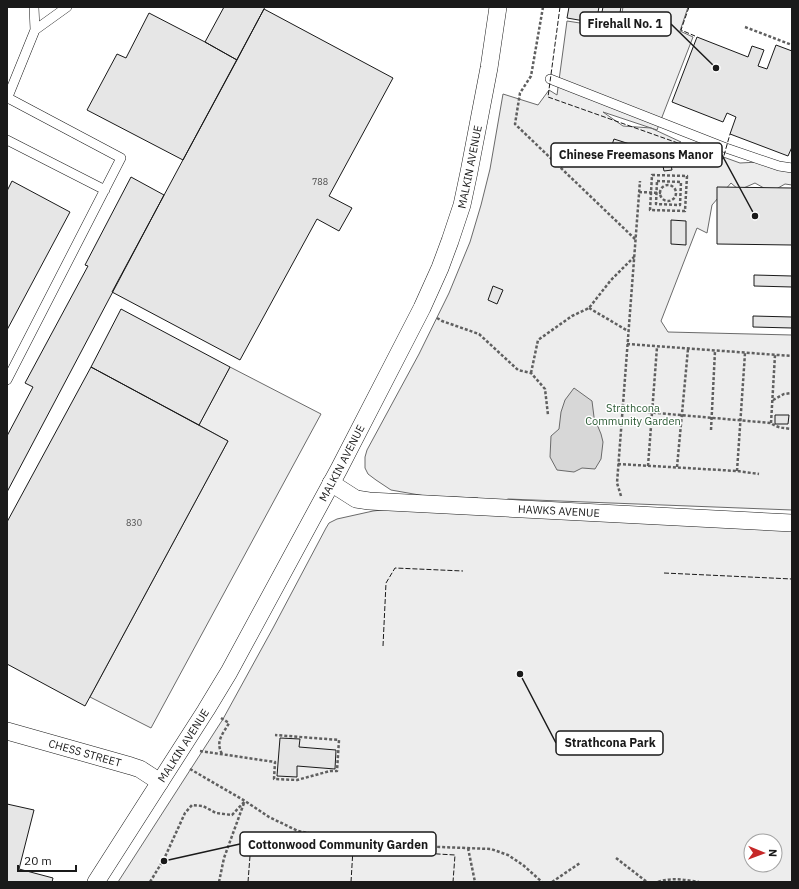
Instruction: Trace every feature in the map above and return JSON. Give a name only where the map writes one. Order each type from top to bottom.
[{"type":"street","name":"MALKIN AVENUE","points":[[96,882],[229,672],[331,483],[422,308],[440,268],[462,205],[487,76],[498,7]]},
{"type":"street","name":"HAWKS AVENUE","points":[[331,483],[356,499],[369,501],[792,523]]},
{"type":"street","name":"CHESS STREET","points":[[7,731],[131,766],[140,769],[160,782]]},
{"type":"lane","points":[[7,380],[122,158],[7,98],[35,30],[34,7]]},
{"type":"lane","points":[[35,30],[67,7]]},
{"type":"lane","points":[[550,79],[726,148],[778,166],[792,168]]},
{"type":"lane","points":[[7,140],[105,190]]},
{"type":"path","points":[[543,7],[531,76],[520,93],[515,124],[635,239]]},
{"type":"path","points":[[745,27],[792,45]]},
{"type":"path","points":[[652,175],[670,176],[686,176],[685,211],[650,210],[652,175]]},
{"type":"path","points":[[669,186],[670,176]]},
{"type":"path","points":[[628,514],[616,483],[640,181]]},
{"type":"path","points":[[657,181],[670,181],[681,182],[680,205],[668,203],[656,204],[657,181]]},
{"type":"path","points":[[667,211],[668,203],[676,194],[674,188],[669,186],[663,187],[661,193],[662,198],[668,203]]},
{"type":"path","points":[[639,192],[661,193]]},
{"type":"path","points":[[676,194],[686,195]]},
{"type":"path","points":[[531,373],[538,340],[572,316],[589,308],[611,280],[634,257]]},
{"type":"path","points":[[422,308],[442,321],[479,334],[518,370],[531,373],[545,389],[548,415]]},
{"type":"path","points":[[589,308],[628,331]]},
{"type":"path","points":[[627,344],[792,356]]},
{"type":"path","points":[[648,466],[657,347]]},
{"type":"path","points":[[677,467],[688,349]]},
{"type":"path","points":[[711,430],[715,351]]},
{"type":"path","points":[[737,471],[745,353]]},
{"type":"path","points":[[770,423],[775,355]]},
{"type":"path","points":[[772,400],[784,394],[792,393]]},
{"type":"path","points":[[622,410],[770,423],[775,426],[792,429]]},
{"type":"path","points":[[618,464],[737,471],[759,474]]},
{"type":"path","points":[[206,710],[229,723],[220,737],[219,744],[222,755]]},
{"type":"path","points":[[185,743],[202,752],[275,762],[274,779],[297,780],[330,771],[337,771],[339,740],[275,734]]},
{"type":"path","points":[[174,759],[269,817],[298,831],[345,839],[415,846],[491,849],[508,855],[542,882]]},
{"type":"path","points":[[150,882],[164,859],[185,813],[192,805],[203,806],[216,813],[232,815],[245,801]]},
{"type":"path","points":[[219,882],[224,858],[245,801]]},
{"type":"path","points":[[468,848],[475,882]]},
{"type":"path","points":[[616,858],[647,882]]},
{"type":"path","points":[[552,882],[580,863]]},
{"type":"path","points":[[658,882],[676,879],[699,882]]},
{"type":"shaded area","points":[[623,7],[688,7],[680,31],[693,37],[657,130],[651,128],[681,142],[667,149],[697,159],[715,154],[740,163],[759,162],[792,170],[792,185],[785,184],[771,192],[755,183],[739,190],[731,183],[712,205],[707,233],[697,228],[661,321],[668,332],[792,335],[792,510],[508,499],[504,501],[479,501],[478,498],[425,496],[391,490],[368,474],[365,468],[365,457],[367,450],[419,354],[449,293],[470,242],[490,169],[503,94],[538,105],[549,90],[557,95],[567,21],[619,29]],"holes":[[[603,112],[651,128],[623,126]]]},
{"type":"shaded area","points":[[230,367],[321,414],[151,728],[90,697],[228,441],[199,425]]},
{"type":"shaded area","points":[[574,388],[592,401],[594,417],[603,442],[601,459],[595,469],[582,468],[574,472],[557,470],[550,457],[551,436],[559,429],[561,412],[565,400]]},
{"type":"shaded area","points":[[390,509],[792,530],[792,882],[118,882],[223,719],[329,523],[337,519]]},
{"type":"building","points":[[224,7],[265,7],[237,60],[205,42]]},
{"type":"building","points":[[569,7],[599,7],[596,23],[567,18]]},
{"type":"building","points":[[603,7],[621,7],[618,24],[600,22]]},
{"type":"building","points":[[264,9],[393,78],[329,196],[352,208],[339,231],[317,219],[240,360],[112,292]]},
{"type":"building","points":[[149,13],[237,60],[183,160],[87,110],[117,54],[126,58]]},
{"type":"building","points":[[697,37],[748,57],[752,46],[764,50],[758,66],[767,69],[776,45],[792,51],[792,147],[788,156],[730,134],[736,117],[727,113],[723,122],[672,102]]},
{"type":"building","points":[[614,139],[639,147],[635,162],[609,153]]},
{"type":"building","points":[[668,150],[672,170],[664,171],[660,152]]},
{"type":"building","points":[[131,177],[164,195],[7,492],[7,436],[33,387],[25,383],[88,266],[85,265]]},
{"type":"building","points":[[12,181],[70,212],[7,330],[7,191]]},
{"type":"building","points":[[717,187],[792,188],[792,245],[717,244]]},
{"type":"building","points":[[671,220],[686,221],[686,245],[671,244]]},
{"type":"building","points":[[754,275],[792,276],[792,287],[754,286]]},
{"type":"building","points":[[493,286],[503,290],[497,304],[488,300]]},
{"type":"building","points":[[121,309],[230,367],[199,425],[91,367]]},
{"type":"building","points":[[753,316],[792,317],[792,328],[753,327]]},
{"type":"building","points":[[91,367],[228,441],[85,706],[7,664],[7,522]]},
{"type":"building","points":[[775,415],[789,415],[788,424],[775,424]]},
{"type":"building","points":[[280,738],[300,739],[299,747],[336,750],[335,769],[297,766],[297,777],[277,776]]},
{"type":"building","points":[[7,804],[34,810],[19,869],[53,878],[52,882],[7,882]]},
{"type":"fence","points":[[560,7],[548,97],[723,159],[730,134]]},
{"type":"fence","points":[[689,7],[681,30],[695,36]]},
{"type":"fence","points":[[383,646],[386,583],[395,568],[463,571]]},
{"type":"fence","points":[[664,573],[792,579]]},
{"type":"fence","points":[[248,882],[251,843],[455,855],[453,882]]},
{"type":"fence","points":[[351,882],[353,849]]},
{"type":"place","name":"Firehall No. 1","points":[[716,68]]},
{"type":"place","name":"Chinese Freemasons Manor","points":[[755,216]]},
{"type":"place","name":"Strathcona Park","points":[[520,674]]},
{"type":"place","name":"Cottonwood Community Garden","points":[[164,861]]},
{"type":"park label","name":"Strathcona Community Garden","points":[[633,414]]}]
